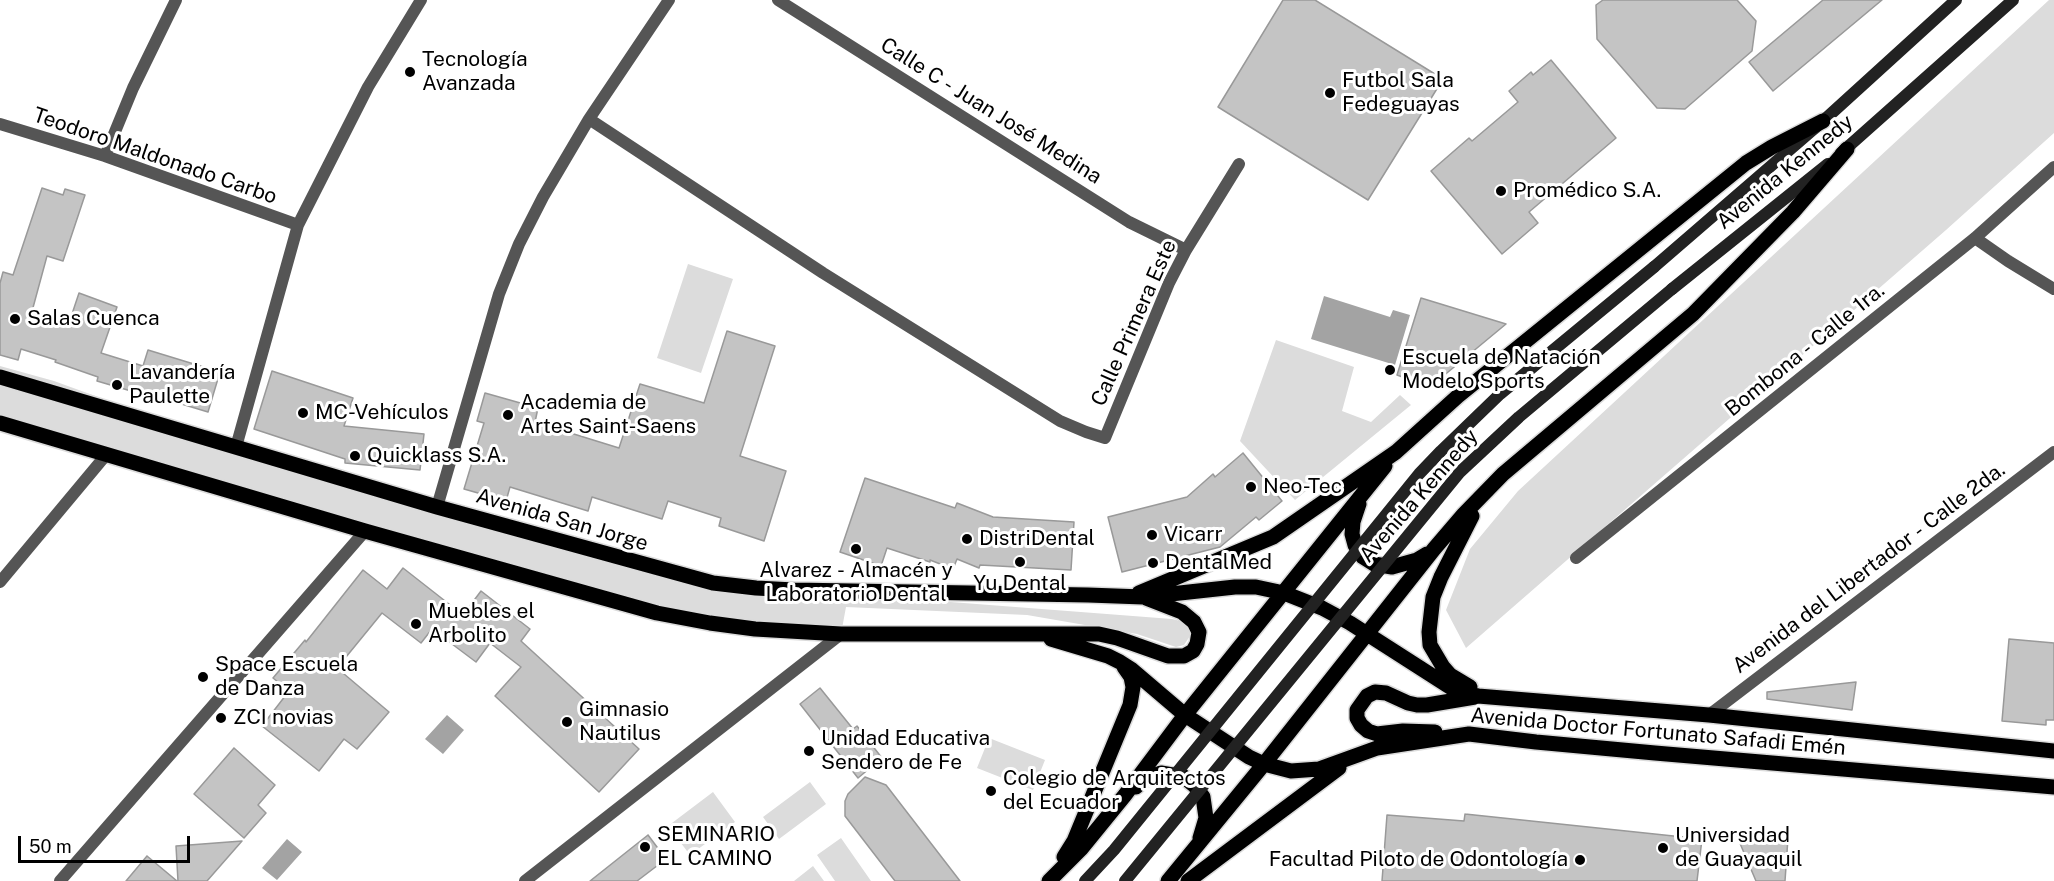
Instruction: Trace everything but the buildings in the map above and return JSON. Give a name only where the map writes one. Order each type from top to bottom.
[{"type":"main road","name":"Avenida Kennedy","points":[[1085,881],[1114,850],[1408,488],[1441,451],[1500,394],[1823,121],[1956,0]]},
{"type":"main road","name":"Avenida Kennedy","points":[[1125,881],[1460,472],[1519,417],[1847,149],[2013,0]]},
{"type":"main road","points":[[1136,597],[1273,537],[1396,452],[1458,396],[1731,175],[1772,147],[1823,121]]},
{"type":"main road","points":[[1168,881],[1194,852],[1366,633],[1464,514],[1503,474],[1693,314],[1793,212],[1847,149]]},
{"type":"main road","name":"Avenida San Jorge","points":[[0,377],[437,507],[713,583],[785,589],[1136,597]]},
{"type":"main road","points":[[0,423],[365,531],[657,613],[710,623],[755,629],[841,634],[1099,634],[1177,657],[1193,651],[1199,632],[1194,621],[1182,612],[1136,597]]},
{"type":"main road","points":[[1047,881],[1081,849],[1125,795],[1185,715],[1396,452]]},
{"type":"main road","points":[[1495,698],[1461,683],[1450,675],[1435,656],[1430,645],[1429,632],[1433,597],[1441,577],[1466,525],[1503,474]]},
{"type":"main road","points":[[1365,490],[1353,522],[1352,534],[1355,545],[1363,556],[1374,564],[1392,567],[1417,561],[1434,549]]},
{"type":"main road","name":"Avenida Doctor Fortunato Safadi Emén","points":[[1136,597],[1235,587],[1256,587],[1284,593],[1322,608],[1366,633],[1446,685],[1478,696],[1709,715],[2054,751]]},
{"type":"main road","name":"Avenida Doctor Fortunato Safadi Emén","points":[[1034,634],[1108,656],[1120,662],[1185,715],[1249,757],[1264,764],[1291,771],[1304,772],[1318,769],[1377,748],[1469,734],[1643,752],[2054,787]]},
{"type":"main road","points":[[1047,881],[1074,841],[1130,705],[1131,677],[1120,662]]},
{"type":"main road","points":[[1469,734],[1403,731],[1377,734],[1361,725],[1357,718],[1357,710],[1367,696],[1375,692],[1386,693],[1417,705],[1478,696]]},
{"type":"main road","points":[[1188,881],[1356,757]]},
{"type":"main road","points":[[1125,795],[1142,781],[1161,773],[1184,777],[1195,786],[1203,797],[1206,818],[1194,852]]},
{"type":"street","points":[[105,156],[133,88],[176,0]]},
{"type":"street","points":[[236,447],[298,225],[368,87],[421,0]]},
{"type":"street","points":[[437,507],[499,294],[519,244],[543,197],[589,119],[669,0]]},
{"type":"street","name":"Calle C - Juan José Medina","points":[[778,0],[1129,222],[1186,250]]},
{"type":"street","name":"Calle Primera Este","points":[[589,119],[824,273],[1060,421],[1105,438],[1145,338],[1186,250],[1239,164]]},
{"type":"street","name":"Teodoro Maldonado Carbo","points":[[0,124],[105,156],[298,225]]},
{"type":"street","name":"Bombona - Calle 1ra.","points":[[1576,558],[1975,238],[2054,167]]},
{"type":"street","points":[[1975,238],[2054,289]]},
{"type":"street","name":"Avenida del Libertador - Calle 2da.","points":[[1709,715],[2054,452]]},
{"type":"street","points":[[0,582],[106,455]]},
{"type":"street","points":[[60,881],[365,531]]},
{"type":"street","points":[[525,881],[841,634]]},
{"type":"shaded area","points":[[2049,0],[2054,0],[2054,133],[1946,230],[1466,648],[1446,610],[1470,549],[1518,491]]},
{"type":"shaded area","points":[[688,264],[733,279],[701,373],[657,358]]},
{"type":"shaded area","points":[[1324,296],[1390,317],[1393,310],[1410,315],[1395,365],[1311,339]]},
{"type":"shaded area","points":[[1276,340],[1354,367],[1342,411],[1371,422],[1400,395],[1411,405],[1295,500],[1240,441]]},
{"type":"shaded area","points":[[0,366],[54,381],[236,447],[669,572],[794,590],[1172,619],[1185,622],[1190,630],[1190,636],[1184,645],[1176,647],[1137,634],[1027,615],[846,607],[841,634],[710,623],[0,423]]},
{"type":"shaded area","points":[[447,715],[464,730],[443,754],[425,739]]},
{"type":"shaded area","points":[[989,738],[1045,760],[1033,790],[977,768]]},
{"type":"shaded area","points":[[810,782],[826,804],[779,839],[763,817]]},
{"type":"shaded area","points":[[713,792],[735,822],[690,855],[668,826]]},
{"type":"shaded area","points":[[841,838],[871,881],[835,881],[817,855]]},
{"type":"shaded area","points":[[287,839],[302,852],[277,880],[262,868]]},
{"type":"shaded area","points":[[813,866],[824,881],[794,881]]},
{"type":"place","name":"Tecnología Avanzada","points":[[410,72]]},
{"type":"place","name":"Futbol Sala Fedeguayas","points":[[1330,93]]},
{"type":"place","name":"Promédico S.A.","points":[[1501,191]]},
{"type":"place","name":"Salas Cuenca","points":[[15,319]]},
{"type":"place","name":"Escuela de Natación Modelo Sports","points":[[1390,370]]},
{"type":"place","name":"Lavandería Paulette","points":[[117,385]]},
{"type":"place","name":"MC-Vehículos","points":[[303,413]]},
{"type":"place","name":"Academia de Artes Saint-Saens","points":[[508,415]]},
{"type":"place","name":"Quicklass S.A.","points":[[355,456]]},
{"type":"place","name":"Neo-Tec","points":[[1251,487]]},
{"type":"place","name":"Vicarr","points":[[1152,535]]},
{"type":"place","name":"DistriDental","points":[[967,539]]},
{"type":"place","name":"Alvarez - Almacén y Laboratorio Dental","points":[[856,549]]},
{"type":"place","name":"Yu Dental","points":[[1020,562]]},
{"type":"place","name":"DentalMed","points":[[1153,563]]},
{"type":"place","name":"Muebles el Arbolito","points":[[416,624]]},
{"type":"place","name":"Space Escuela de Danza","points":[[203,677]]},
{"type":"place","name":"ZCI novias","points":[[221,718]]},
{"type":"place","name":"Gimnasio Nautilus","points":[[567,722]]},
{"type":"place","name":"Unidad Educativa Sendero de Fe","points":[[809,751]]},
{"type":"place","name":"Colegio de Arquitectos del Ecuador","points":[[991,791]]},
{"type":"place","name":"SEMINARIO EL CAMINO","points":[[645,847]]},
{"type":"place","name":"Universidad de Guayaquil","points":[[1663,848]]},
{"type":"place","name":"Facultad Piloto de Odontología","points":[[1580,860]]}]
